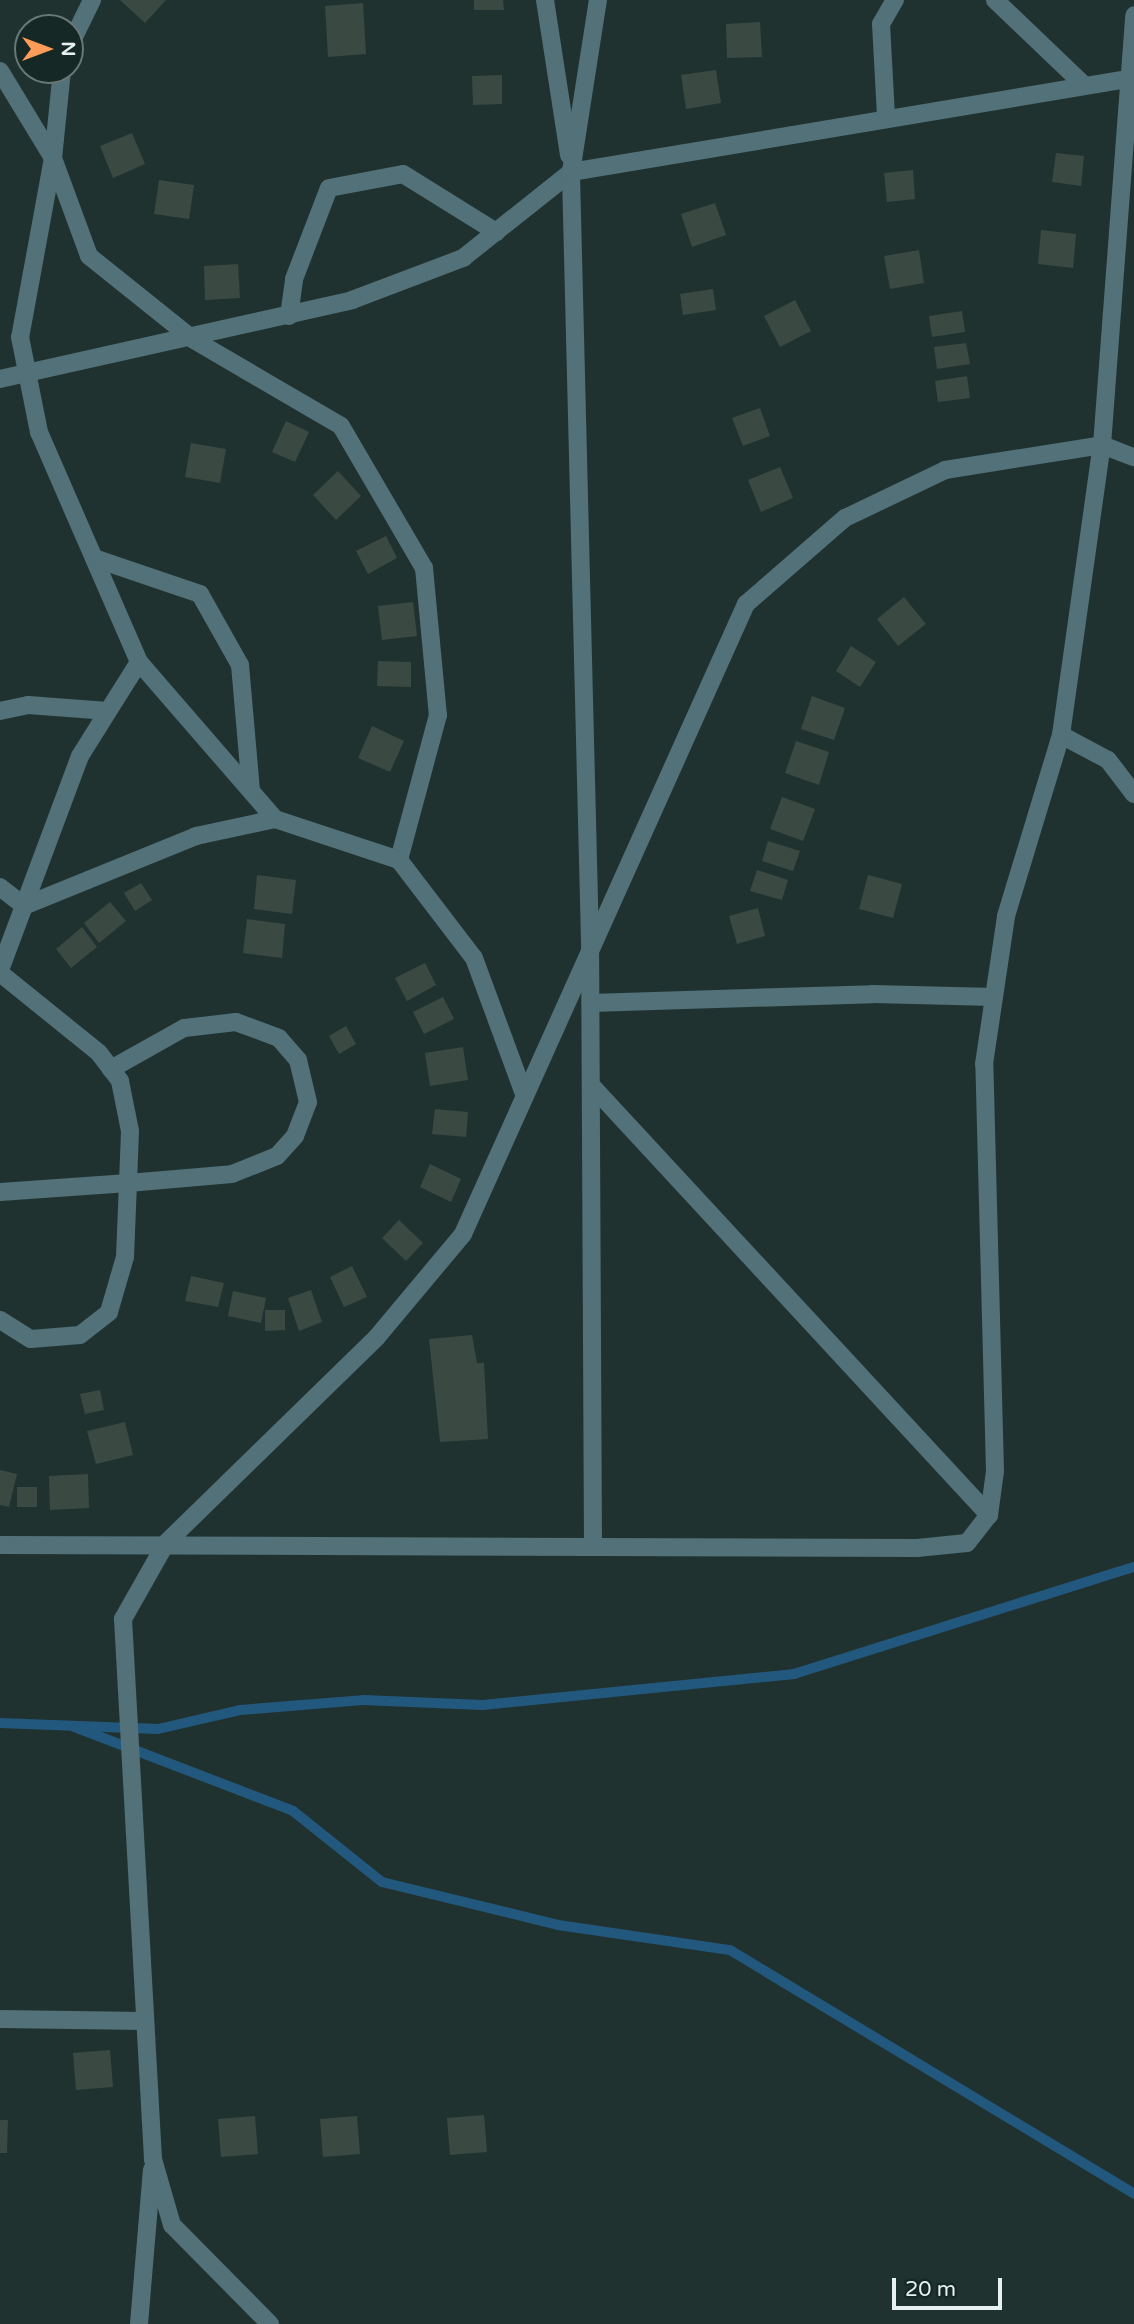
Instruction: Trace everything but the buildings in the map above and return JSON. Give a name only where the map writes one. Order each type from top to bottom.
[{"type":"street","points":[[84,16],[92,0]]},
{"type":"street","points":[[545,0],[571,172],[591,1003],[593,1546]]},
{"type":"street","points":[[571,172],[598,0]]},
{"type":"street","points":[[886,117],[881,24],[895,0]]},
{"type":"street","points":[[995,0],[1084,85]]},
{"type":"street","points":[[0,1545],[166,1543],[917,1548],[967,1543],[989,1515],[995,1471],[984,1064],[1006,916],[1061,735],[1102,445],[1134,15]]},
{"type":"street","points":[[0,71],[54,158],[89,256],[194,340],[341,426],[424,568],[438,716],[399,860]]},
{"type":"street","points":[[0,379],[27,370],[194,340],[352,300],[463,258],[571,172],[1131,78]]},
{"type":"street","points":[[61,84],[54,158],[20,337],[40,432],[139,662],[275,819]]},
{"type":"street","points":[[289,316],[294,279],[328,188],[403,174],[496,232]]},
{"type":"street","points":[[139,2324],[153,2159],[123,1619],[166,1543],[377,1337],[463,1234],[590,941],[746,604],[845,518],[945,470],[1102,445],[1134,457]]},
{"type":"street","points":[[94,558],[200,594],[240,665],[251,791]]},
{"type":"street","points":[[0,1320],[31,1339],[80,1335],[109,1311],[125,1257],[130,1131],[120,1081],[99,1053],[0,971],[80,756],[139,662]]},
{"type":"street","points":[[0,711],[28,705],[108,711]]},
{"type":"street","points":[[1061,735],[1108,760],[1134,794]]},
{"type":"street","points":[[24,906],[196,836],[275,819],[399,860],[474,958],[524,1094]]},
{"type":"street","points":[[0,887],[24,906]]},
{"type":"street","points":[[591,1003],[873,994],[994,996]]},
{"type":"street","points":[[0,1192],[232,1174],[277,1156],[295,1136],[308,1102],[298,1060],[279,1038],[236,1021],[184,1028],[111,1069]]},
{"type":"street","points":[[591,1085],[989,1515]]},
{"type":"street","points":[[0,2019],[144,2021]]},
{"type":"street","points":[[153,2159],[172,2225],[270,2324]]},
{"type":"street","points":[[248,2302],[262,2324]]},
{"type":"waterway","points":[[0,1723],[158,1729],[240,1710],[363,1700],[483,1705],[794,1674],[1134,1567]]},
{"type":"waterway","points":[[72,1726],[293,1811],[382,1882],[558,1925],[730,1950],[1134,2194]]}]
